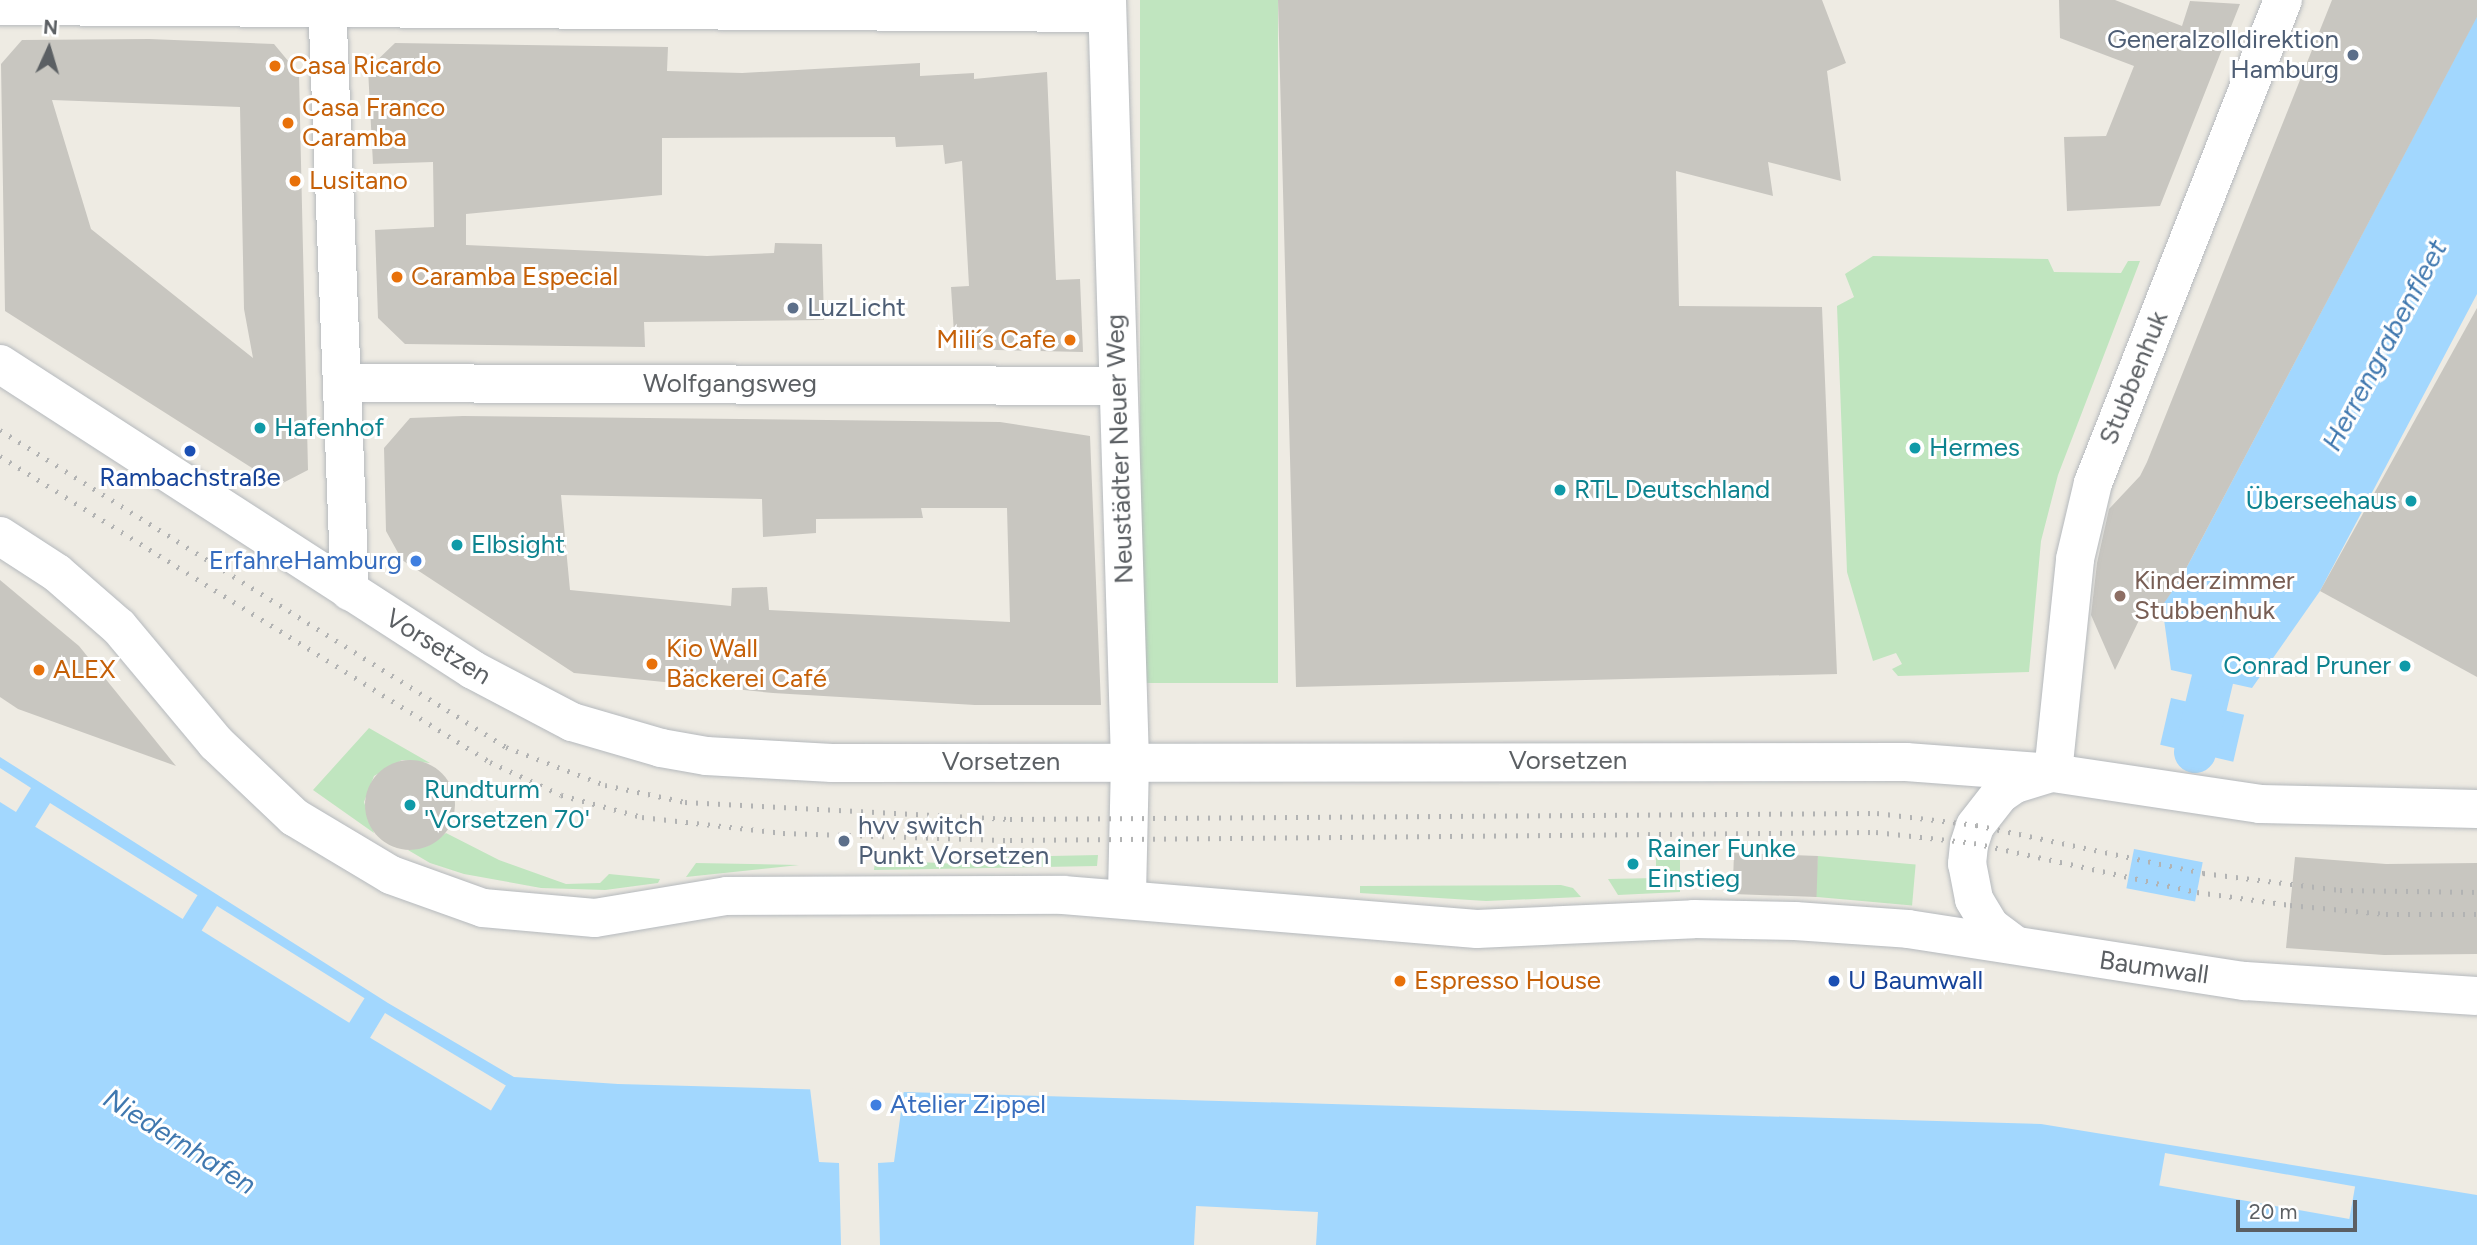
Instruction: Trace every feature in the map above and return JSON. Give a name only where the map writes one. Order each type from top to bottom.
[{"type":"main road","name":"Stubbenhuk","points":[[2053,773],[2075,559],[2094,483],[2283,0]]},
{"type":"main road","points":[[327,4],[350,592]]},
{"type":"main road","points":[[0,6],[1107,6]]},
{"type":"main road","name":"Neustädter Neuer Weg","points":[[1107,6],[1130,762],[1127,897]]},
{"type":"main road","name":"Vorsetzen","points":[[0,364],[350,592],[527,701],[572,722],[661,748],[706,756],[832,763],[1846,760],[2053,773],[2214,797],[2342,809],[2477,808]]},
{"type":"main road","name":"Wolfgangsweg","points":[[342,383],[1118,386]]},
{"type":"main road","points":[[0,536],[57,573],[120,627],[216,743],[260,788],[352,855],[438,895],[527,915],[595,918],[727,896],[1127,897]]},
{"type":"main road","points":[[2015,945],[1990,926],[1973,899],[1967,864],[1969,845],[1975,826],[1999,795],[2025,780],[2053,773]]},
{"type":"main road","name":"Baumwall","points":[[1127,897],[1477,929],[1694,919],[1834,923],[1908,929],[2245,981],[2477,996]]},
{"type":"green space","points":[[1140,0],[1278,0],[1278,683],[1140,683]]},
{"type":"green space","points":[[1873,256],[2048,259],[2054,272],[2121,273],[2128,261],[2140,261],[2058,475],[2041,541],[2029,672],[1898,676],[1892,669],[1902,664],[1896,653],[1873,661],[1847,572],[1837,306],[1854,297],[1845,274]]},
{"type":"green space","points":[[369,728],[430,763],[402,760],[374,776],[364,802],[374,833],[313,790]]},
{"type":"green space","points":[[446,833],[499,860],[566,884],[600,883],[609,874],[660,879],[658,883],[605,890],[541,888],[464,874],[430,863],[408,850],[428,846]]},
{"type":"green space","points":[[1656,851],[1680,852],[1680,892],[1618,895],[1608,879],[1656,878]]},
{"type":"green space","points":[[1098,855],[1097,866],[874,870],[875,860],[961,864],[962,858]]},
{"type":"green space","points":[[1818,856],[1916,865],[1912,905],[1814,897]]},
{"type":"green space","points":[[696,863],[799,865],[686,877]]},
{"type":"green space","points":[[1561,885],[1573,888],[1581,897],[1486,901],[1360,893],[1360,886]]},
{"type":"water","points":[[2477,16],[2477,294],[2320,591],[2252,688],[2171,670],[2162,605],[2180,580]]},
{"type":"water","points":[[2171,698],[2244,715],[2233,762],[2160,745]]},
{"type":"water","name":"Niedernhafen","points":[[0,757],[388,1003],[514,1077],[618,1084],[2041,1124],[2477,1195],[2477,1245],[0,1245]]},
{"type":"water","points":[[2134,849],[2203,862],[2195,902],[2126,888]]},
{"type":"pier","points":[[0,768],[31,788],[16,812],[0,802]]},
{"type":"pier","points":[[50,803],[198,895],[183,919],[35,827]]},
{"type":"pier","points":[[217,906],[365,998],[349,1023],[202,931]]},
{"type":"pier","points":[[385,1013],[506,1086],[491,1110],[370,1038]]},
{"type":"pier","points":[[810,1088],[904,1090],[894,1162],[878,1163],[880,1245],[841,1245],[839,1163],[819,1162]]},
{"type":"pier","points":[[2165,1153],[2355,1187],[2349,1219],[2159,1185]]},
{"type":"pier","points":[[1196,1206],[1318,1212],[1316,1245],[1194,1245]]},
{"type":"building","name":"RTL Deutschland","points":[[1278,0],[1822,0],[1846,63],[1827,71],[1841,181],[1768,162],[1773,196],[1676,171],[1679,306],[1822,307],[1837,674],[1296,687]]},
{"type":"building","points":[[2059,0],[2115,0],[2182,26],[2190,1],[2240,4],[2160,206],[2067,211],[2064,137],[2106,136],[2134,66],[2060,38]]},
{"type":"building","points":[[2332,0],[2477,0],[2477,17],[2180,580],[2153,619],[2142,614],[2115,670],[2091,615],[2097,563],[2109,509],[2140,476],[2147,462]]},
{"type":"building","points":[[149,39],[274,44],[299,74],[308,470],[279,485],[5,311],[1,64],[22,40]],"holes":[[[52,100],[240,107],[244,309],[253,358],[91,229]]]},
{"type":"building","points":[[395,43],[668,47],[667,71],[742,73],[920,63],[920,76],[974,73],[974,79],[1047,72],[1056,280],[1080,279],[1083,352],[955,349],[951,287],[969,286],[962,161],[945,164],[943,145],[896,147],[895,137],[662,138],[662,195],[466,214],[466,245],[707,256],[774,253],[775,243],[822,244],[824,320],[644,322],[645,347],[405,344],[378,318],[375,230],[434,227],[433,162],[373,164],[368,69]]},
{"type":"building","name":"Überseehaus","points":[[2477,308],[2477,677],[2320,591]]},
{"type":"building","points":[[463,416],[1000,422],[1090,436],[1101,705],[975,705],[773,693],[574,673],[402,560],[386,531],[384,448],[410,418]],"holes":[[[561,495],[762,499],[763,537],[816,533],[816,519],[923,518],[921,508],[1007,508],[1010,622],[769,610],[767,587],[732,588],[731,606],[570,590]]]},
{"type":"building","points":[[0,580],[79,646],[176,766],[18,709],[0,697]]},
{"type":"building","name":"Rundturm 'Vorsetzen 70'","points":[[401,760],[419,760],[435,767],[448,780],[455,796],[455,814],[448,830],[435,843],[419,850],[401,850],[385,843],[372,830],[365,814],[365,796],[372,780],[385,767]]},
{"type":"building","points":[[1734,853],[1818,856],[1817,897],[1733,894]]},
{"type":"building","points":[[2295,857],[2386,864],[2477,863],[2477,954],[2384,955],[2286,948]]},
{"type":"waterway","name":"Herrengrabenfleet","points":[[2195,752],[2215,669],[2236,627]]},
{"type":"railway","points":[[0,430],[506,747],[605,785],[685,802],[1010,819],[1877,813],[1976,825],[2203,873],[2340,890],[2477,892]]},
{"type":"railway","points":[[0,456],[490,762],[561,795],[642,817],[783,833],[1010,840],[1876,832],[1974,843],[2197,892],[2290,905],[2386,914],[2477,914]]},
{"type":"place","name":"Generalzolldirektion Hamburg","points":[[2353,55]]},
{"type":"place","name":"Casa Ricardo","points":[[275,66]]},
{"type":"place","name":"Casa Franco Caramba","points":[[288,123]]},
{"type":"place","name":"Lusitano","points":[[295,181]]},
{"type":"place","name":"Caramba Especial","points":[[397,277]]},
{"type":"place","name":"LuzLicht","points":[[793,308]]},
{"type":"place","name":"Mili´s Cafe","points":[[1070,340]]},
{"type":"place","name":"Hafenhof","points":[[260,428]]},
{"type":"place","name":"Hermes","points":[[1915,448]]},
{"type":"place","name":"Rambachstraße","points":[[190,451]]},
{"type":"place","name":"RTL Deutschland","points":[[1560,490]]},
{"type":"place","name":"Überseehaus","points":[[2411,501]]},
{"type":"place","name":"Elbsight","points":[[457,545]]},
{"type":"place","name":"ErfahreHamburg","points":[[416,561]]},
{"type":"place","name":"Kinderzimmer Stubbenhuk","points":[[2120,596]]},
{"type":"place","name":"Kio Wall Bäckerei Café","points":[[652,664]]},
{"type":"place","name":"Conrad Pruner","points":[[2405,666]]},
{"type":"place","name":"ALEX","points":[[39,670]]},
{"type":"place","name":"Rundturm 'Vorsetzen 70'","points":[[410,805]]},
{"type":"place","name":"hvv switch Punkt Vorsetzen","points":[[844,841]]},
{"type":"place","name":"Rainer Funke Einstieg","points":[[1633,864]]},
{"type":"place","name":"Espresso House","points":[[1400,981]]},
{"type":"place","name":"U Baumwall","points":[[1834,981]]},
{"type":"place","name":"Atelier Zippel","points":[[876,1105]]}]
